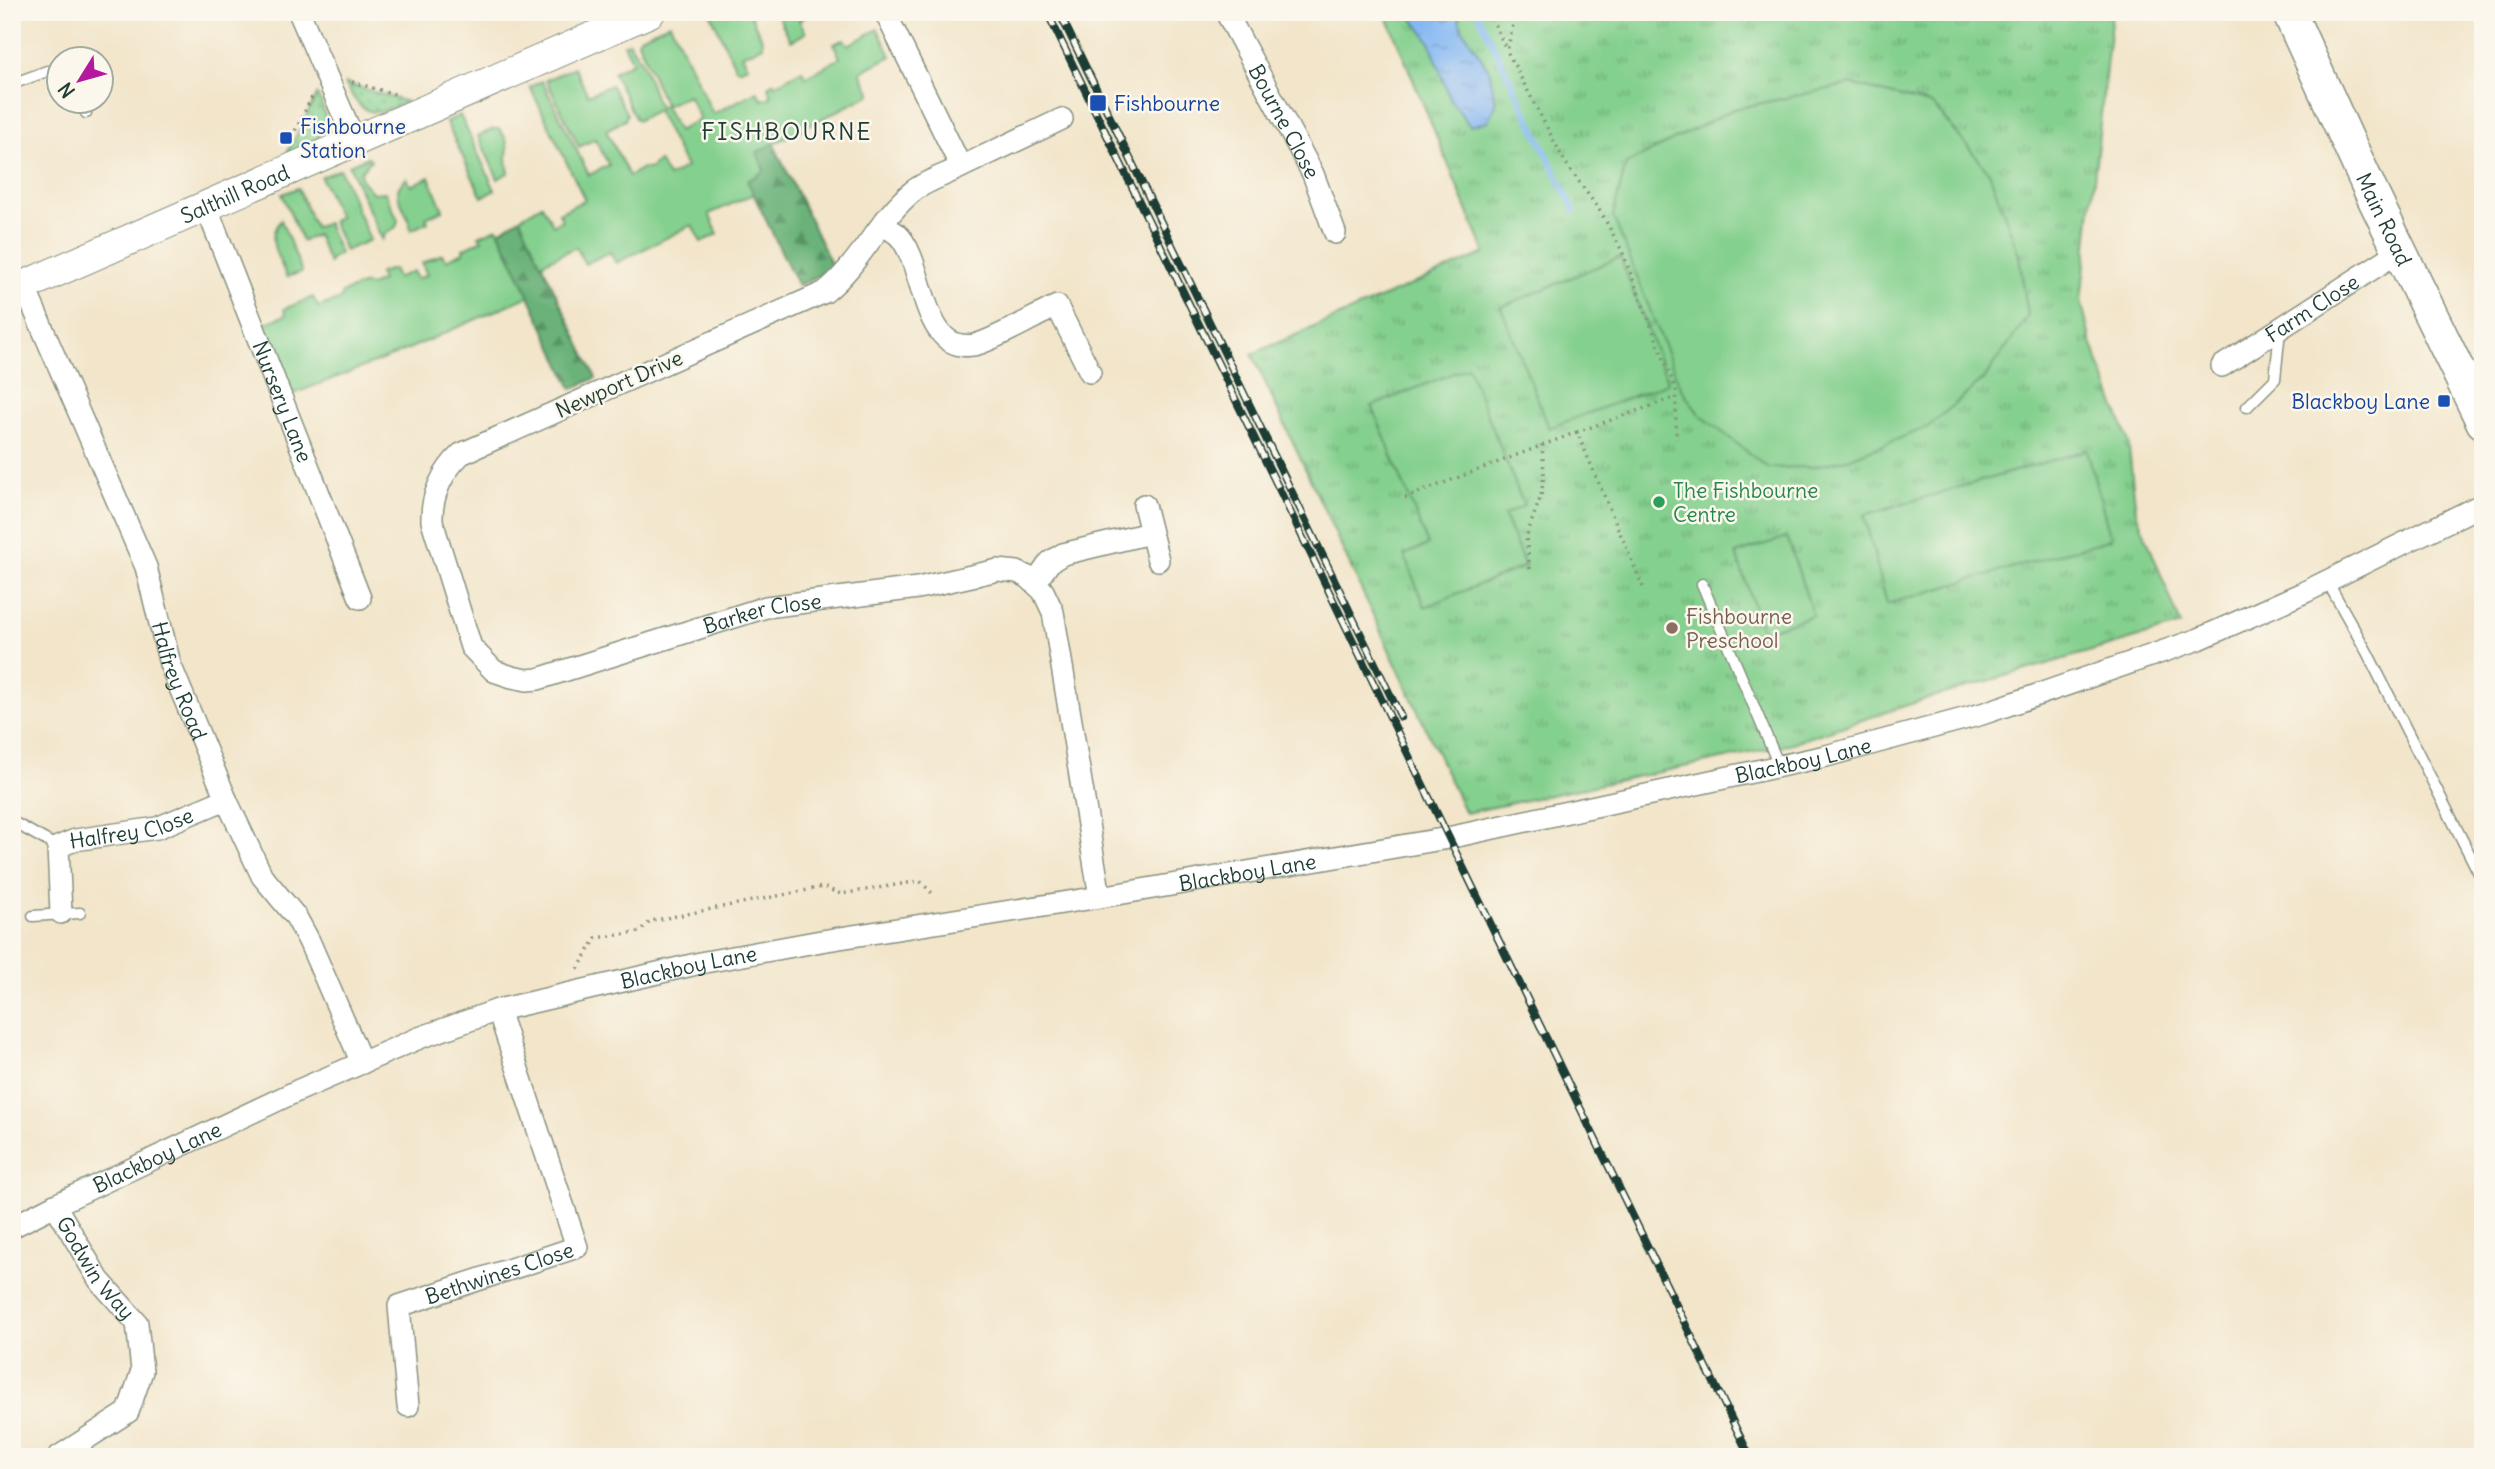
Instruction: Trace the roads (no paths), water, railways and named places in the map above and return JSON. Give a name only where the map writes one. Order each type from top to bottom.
[{"type":"main road","name":"Main Road","points":[[2289,12],[2483,422]]},
{"type":"street","points":[[299,12],[355,142]]},
{"type":"street","name":"Salthill Road","points":[[18,288],[650,12]]},
{"type":"street","points":[[885,12],[961,167]]},
{"type":"street","name":"Bourne Close","points":[[1226,12],[1313,174],[1335,233]]},
{"type":"street","name":"Newport Drive","points":[[494,671],[471,647],[432,521],[432,508],[448,467],[461,454],[825,292],[843,277],[914,190],[1062,119]]},
{"type":"street","name":"Nursery Lane","points":[[206,206],[360,598]]},
{"type":"street","points":[[883,226],[898,235],[908,252],[919,277],[930,317],[941,333],[958,344],[974,345],[1057,306],[1090,372]]},
{"type":"street","name":"Farm Close","points":[[2222,366],[2400,251]]},
{"type":"street","name":"Halfrey Road","points":[[18,288],[146,567],[170,664],[226,799],[262,876],[296,917],[305,933],[362,1063]]},
{"type":"street","name":"Blackboy Lane","points":[[12,1227],[362,1063],[419,1038],[498,1010],[718,960],[1448,838],[1780,768],[1982,714],[2199,639],[2327,581],[2483,504]]},
{"type":"street","points":[[1143,505],[1158,560]]},
{"type":"street","points":[[1100,897],[1058,634],[1048,598],[1035,583],[1050,562],[1063,554],[1150,533]]},
{"type":"street","name":"Barker Close","points":[[494,671],[527,680],[538,679],[766,607],[918,588],[998,570],[1017,572],[1035,583]]},
{"type":"street","name":"Halfrey Close","points":[[70,913],[58,847],[75,840],[157,828],[226,799]]},
{"type":"street","name":"Bethwines Close","points":[[408,1406],[400,1306],[577,1247],[498,1010]]},
{"type":"street","name":"Godwin Way","points":[[55,1205],[99,1280],[137,1323],[142,1371],[128,1412],[58,1457]]},
{"type":"lane","points":[[12,84],[46,71]]},
{"type":"lane","points":[[2247,407],[2275,379],[2280,328]]},
{"type":"lane","points":[[2327,581],[2367,652],[2480,875]]},
{"type":"lane","points":[[1702,584],[1780,768]]},
{"type":"lane","points":[[13,822],[58,847]]},
{"type":"lane","points":[[33,916],[70,913]]},
{"type":"water","points":[[1408,12],[1458,12],[1461,27],[1489,70],[1496,104],[1488,121],[1470,126],[1450,99],[1430,42]]},
{"type":"waterway","points":[[1477,12],[1574,210]]},
{"type":"railway","points":[[1047,12],[1750,1457]]},
{"type":"railway","points":[[1059,12],[1401,717]]},
{"type":"place","name":"Fishbourne","points":[[1098,103]]},
{"type":"place","name":"Fishbourne Station","points":[[286,138]]},
{"type":"place","name":"Blackboy Lane","points":[[2444,401]]},
{"type":"place","name":"The Fishbourne Centre","points":[[1659,502]]},
{"type":"place","name":"Fishbourne Preschool","points":[[1672,628]]},
{"type":"district","name":"FISHBOURNE","points":[[787,131]]}]
